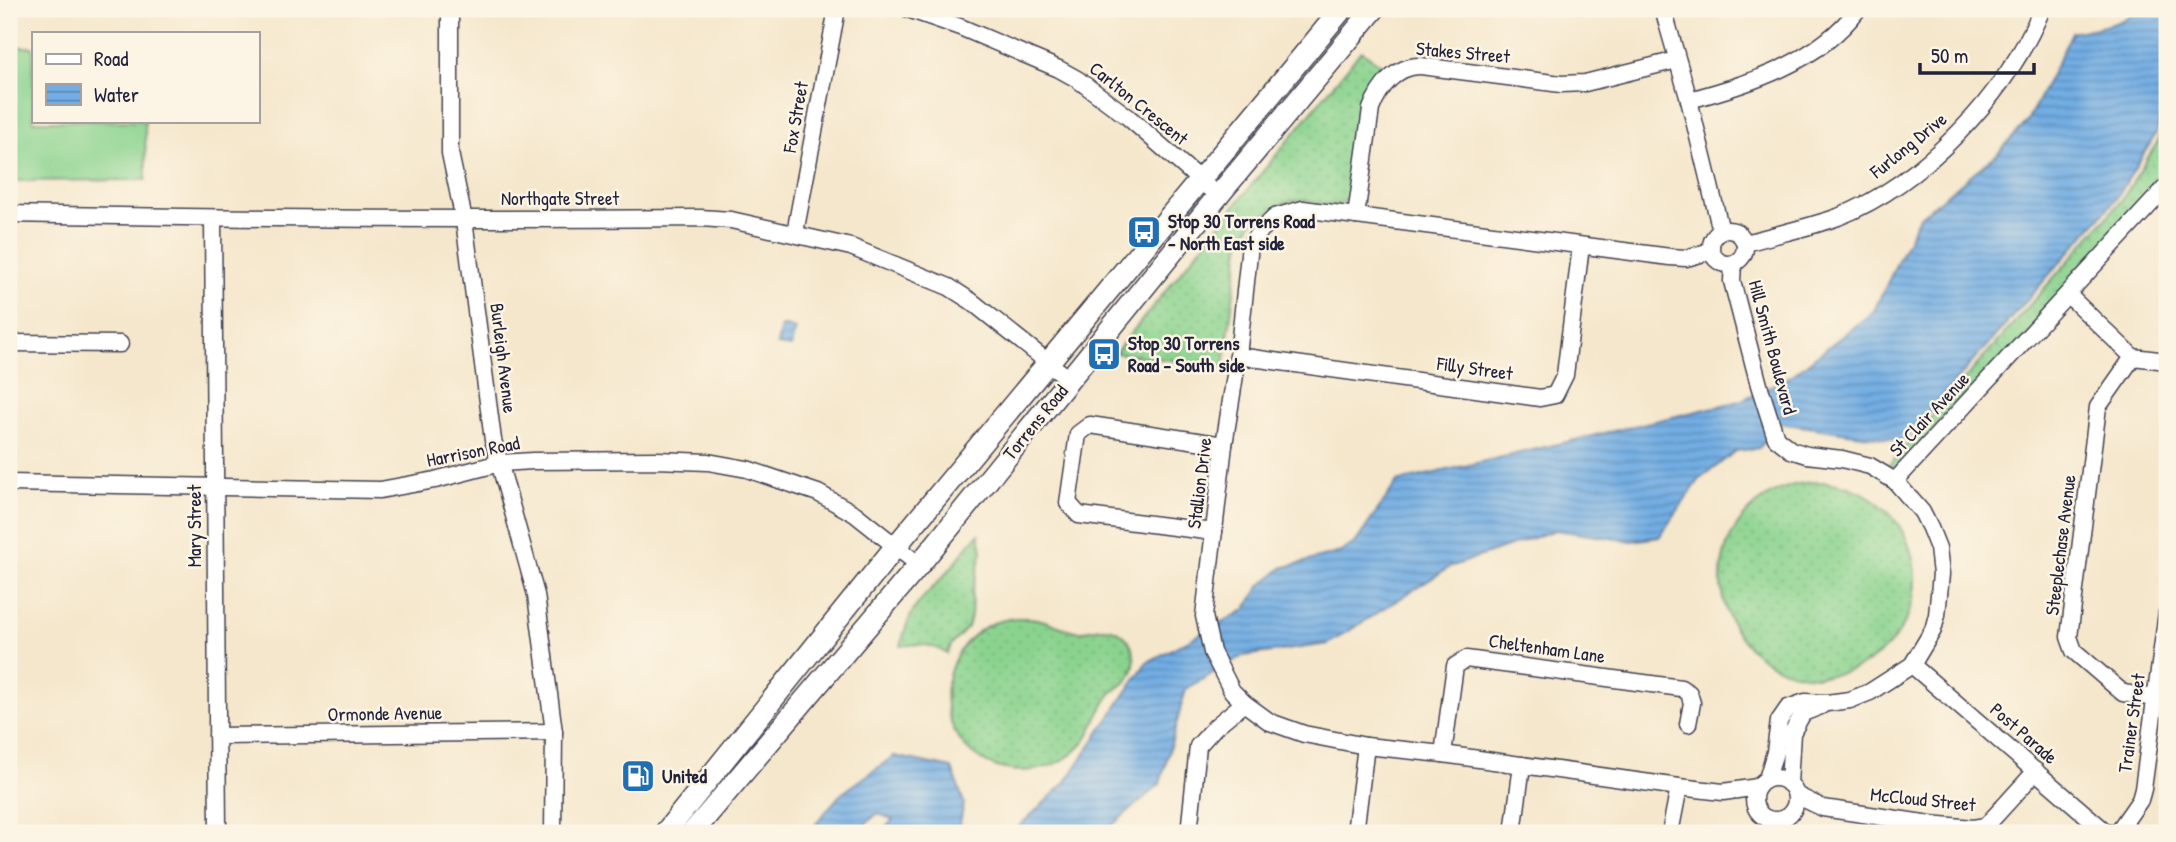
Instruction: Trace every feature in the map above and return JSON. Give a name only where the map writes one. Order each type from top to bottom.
[{"type":"main road","name":"Torrens Road","points":[[665,833],[896,546],[1342,9]]},
{"type":"main road","name":"Torrens Road","points":[[692,833],[919,565],[1218,196],[1374,9]]},
{"type":"main road","points":[[804,660],[814,655],[822,658],[829,671]]},
{"type":"street","name":"Burleigh Avenue","points":[[450,9],[450,153],[464,220],[493,440],[536,594],[554,732],[553,833]]},
{"type":"street","name":"Fox Street","points":[[795,233],[837,9]]},
{"type":"street","name":"Carlton Crescent","points":[[908,9],[960,27],[1077,79],[1128,117],[1218,196]]},
{"type":"street","points":[[1663,9],[1689,100],[1721,231]]},
{"type":"street","points":[[1689,100],[1731,89],[1780,69],[1828,40],[1858,9]]},
{"type":"street","name":"Furlong Drive","points":[[1746,243],[1838,217],[1873,199],[1908,176],[1948,143],[1989,99],[2020,52],[2042,9]]},
{"type":"street","name":"Stakes Street","points":[[1356,216],[1371,109],[1383,86],[1402,68],[1432,67],[1561,84],[1585,83],[1677,60]]},
{"type":"street","name":"St Clair Avenue","points":[[1763,783],[1775,752],[1779,721],[1788,708],[1805,702],[1850,701],[1870,692],[1912,665],[1933,630],[1941,574],[1938,548],[1922,512],[1895,481],[2167,186]]},
{"type":"street","name":"Stallion Drive","points":[[1711,251],[1686,258],[1303,209],[1275,218],[1261,230],[1250,245],[1204,616],[1212,652],[1232,691],[1270,722],[1304,734],[1366,746],[1723,792],[1763,783]]},
{"type":"street","name":"Northgate Street","points":[[9,214],[213,218],[731,220],[851,247],[949,287],[971,301],[1069,379]]},
{"type":"street","name":"Mary Street","points":[[213,218],[218,833]]},
{"type":"street","points":[[1721,231],[1736,231],[1746,243],[1742,258],[1733,264],[1717,260],[1711,251],[1712,239],[1721,231]]},
{"type":"street","name":"Filly Street","points":[[1238,356],[1541,398],[1555,395],[1564,375],[1581,246]]},
{"type":"street","name":"Hill Smith Boulevard","points":[[1733,264],[1732,281],[1776,438],[1791,450],[1870,466],[1895,481]]},
{"type":"street","points":[[2068,295],[2133,357],[2167,361]]},
{"type":"street","points":[[9,344],[120,344]]},
{"type":"street","name":"Steeplechase Avenue","points":[[2133,357],[2098,407],[2069,638],[2074,651],[2123,693],[2155,698]]},
{"type":"street","points":[[1214,532],[1079,515],[1068,503],[1078,434],[1090,425],[1224,445]]},
{"type":"street","name":"Harrison Road","points":[[9,483],[380,489],[435,480],[500,463],[657,460],[708,462],[747,469],[818,493],[855,514],[919,565]]},
{"type":"street","name":"Trainer Street","points":[[2117,833],[2140,800],[2167,612]]},
{"type":"street","name":"Cheltenham Lane","points":[[1443,754],[1455,666],[1466,659],[1681,688],[1689,693],[1692,703],[1688,724]]},
{"type":"street","name":"Post Parade","points":[[1912,665],[2107,833]]},
{"type":"street","points":[[1189,833],[1198,746],[1216,726],[1244,703]]},
{"type":"street","name":"St Clair Avenue","points":[[1792,789],[1789,749],[1792,733],[1803,713],[1827,703]]},
{"type":"street","name":"Ormonde Avenue","points":[[217,737],[554,732]]},
{"type":"street","points":[[1355,833],[1366,746]]},
{"type":"street","points":[[1513,833],[1521,765]]},
{"type":"street","name":"McCloud Street","points":[[1792,789],[1823,808],[1929,829],[1973,828],[1986,826],[2036,771]]},
{"type":"street","points":[[1758,811],[1770,820],[1784,822],[1795,805],[1792,789],[1779,778],[1763,783],[1754,798],[1763,833]]},
{"type":"street","points":[[1670,833],[1679,787]]},
{"type":"street","name":"Stallion Drive","points":[[1723,792],[1758,811]]},
{"type":"street","name":"McCloud Street","points":[[1784,822],[1823,808]]},
{"type":"green space","points":[[9,47],[32,47],[32,122],[145,122],[146,180],[9,181]]},
{"type":"green space","points":[[1361,51],[1386,68],[1362,104],[1352,192],[1346,201],[1335,205],[1299,200],[1284,203],[1254,220],[1240,246],[1224,367],[1115,353]]},
{"type":"green space","points":[[2167,119],[2167,186],[1895,481],[1882,473],[2122,200],[2158,141]]},
{"type":"green space","points":[[1818,482],[1855,489],[1887,510],[1908,542],[1915,579],[1908,616],[1887,648],[1855,669],[1818,676],[1781,669],[1749,648],[1728,616],[1721,579],[1728,542],[1749,510],[1781,489]]},
{"type":"green space","points":[[979,534],[982,551],[972,593],[968,627],[951,645],[947,654],[925,645],[901,646],[909,620],[919,602]]},
{"type":"green space","points":[[1014,618],[1038,619],[1076,631],[1112,629],[1126,638],[1134,653],[1133,670],[1129,678],[1106,700],[1084,742],[1070,756],[1053,765],[1034,770],[997,767],[980,759],[965,747],[954,730],[947,700],[950,670],[965,644],[989,625]]},
{"type":"water","points":[[2136,9],[2167,9],[2166,103],[2156,134],[2116,199],[1903,441],[1780,423],[1759,448],[1736,451],[1700,479],[1659,537],[1632,541],[1555,530],[1450,567],[1328,644],[1243,656],[1186,689],[1160,784],[1103,833],[1012,833],[1065,783],[1146,663],[1245,610],[1260,586],[1282,568],[1341,552],[1356,542],[1397,482],[1740,401],[1791,376],[1874,311],[1919,217],[1997,154],[2027,122],[2072,33],[2115,23],[2131,15]]},
{"type":"water","points":[[781,326],[795,329],[791,347],[777,345]]},
{"type":"water","points":[[894,756],[952,768],[964,803],[958,833],[880,833],[893,820],[878,813],[855,833],[823,833],[816,823],[840,795]]},
{"type":"place","name":"Stop 30 Torrens Road - North East side","points":[[1144,232]]},
{"type":"place","name":"Stop 30 Torrens Road - South side","points":[[1104,354]]},
{"type":"place","name":"United","points":[[638,776]]}]
